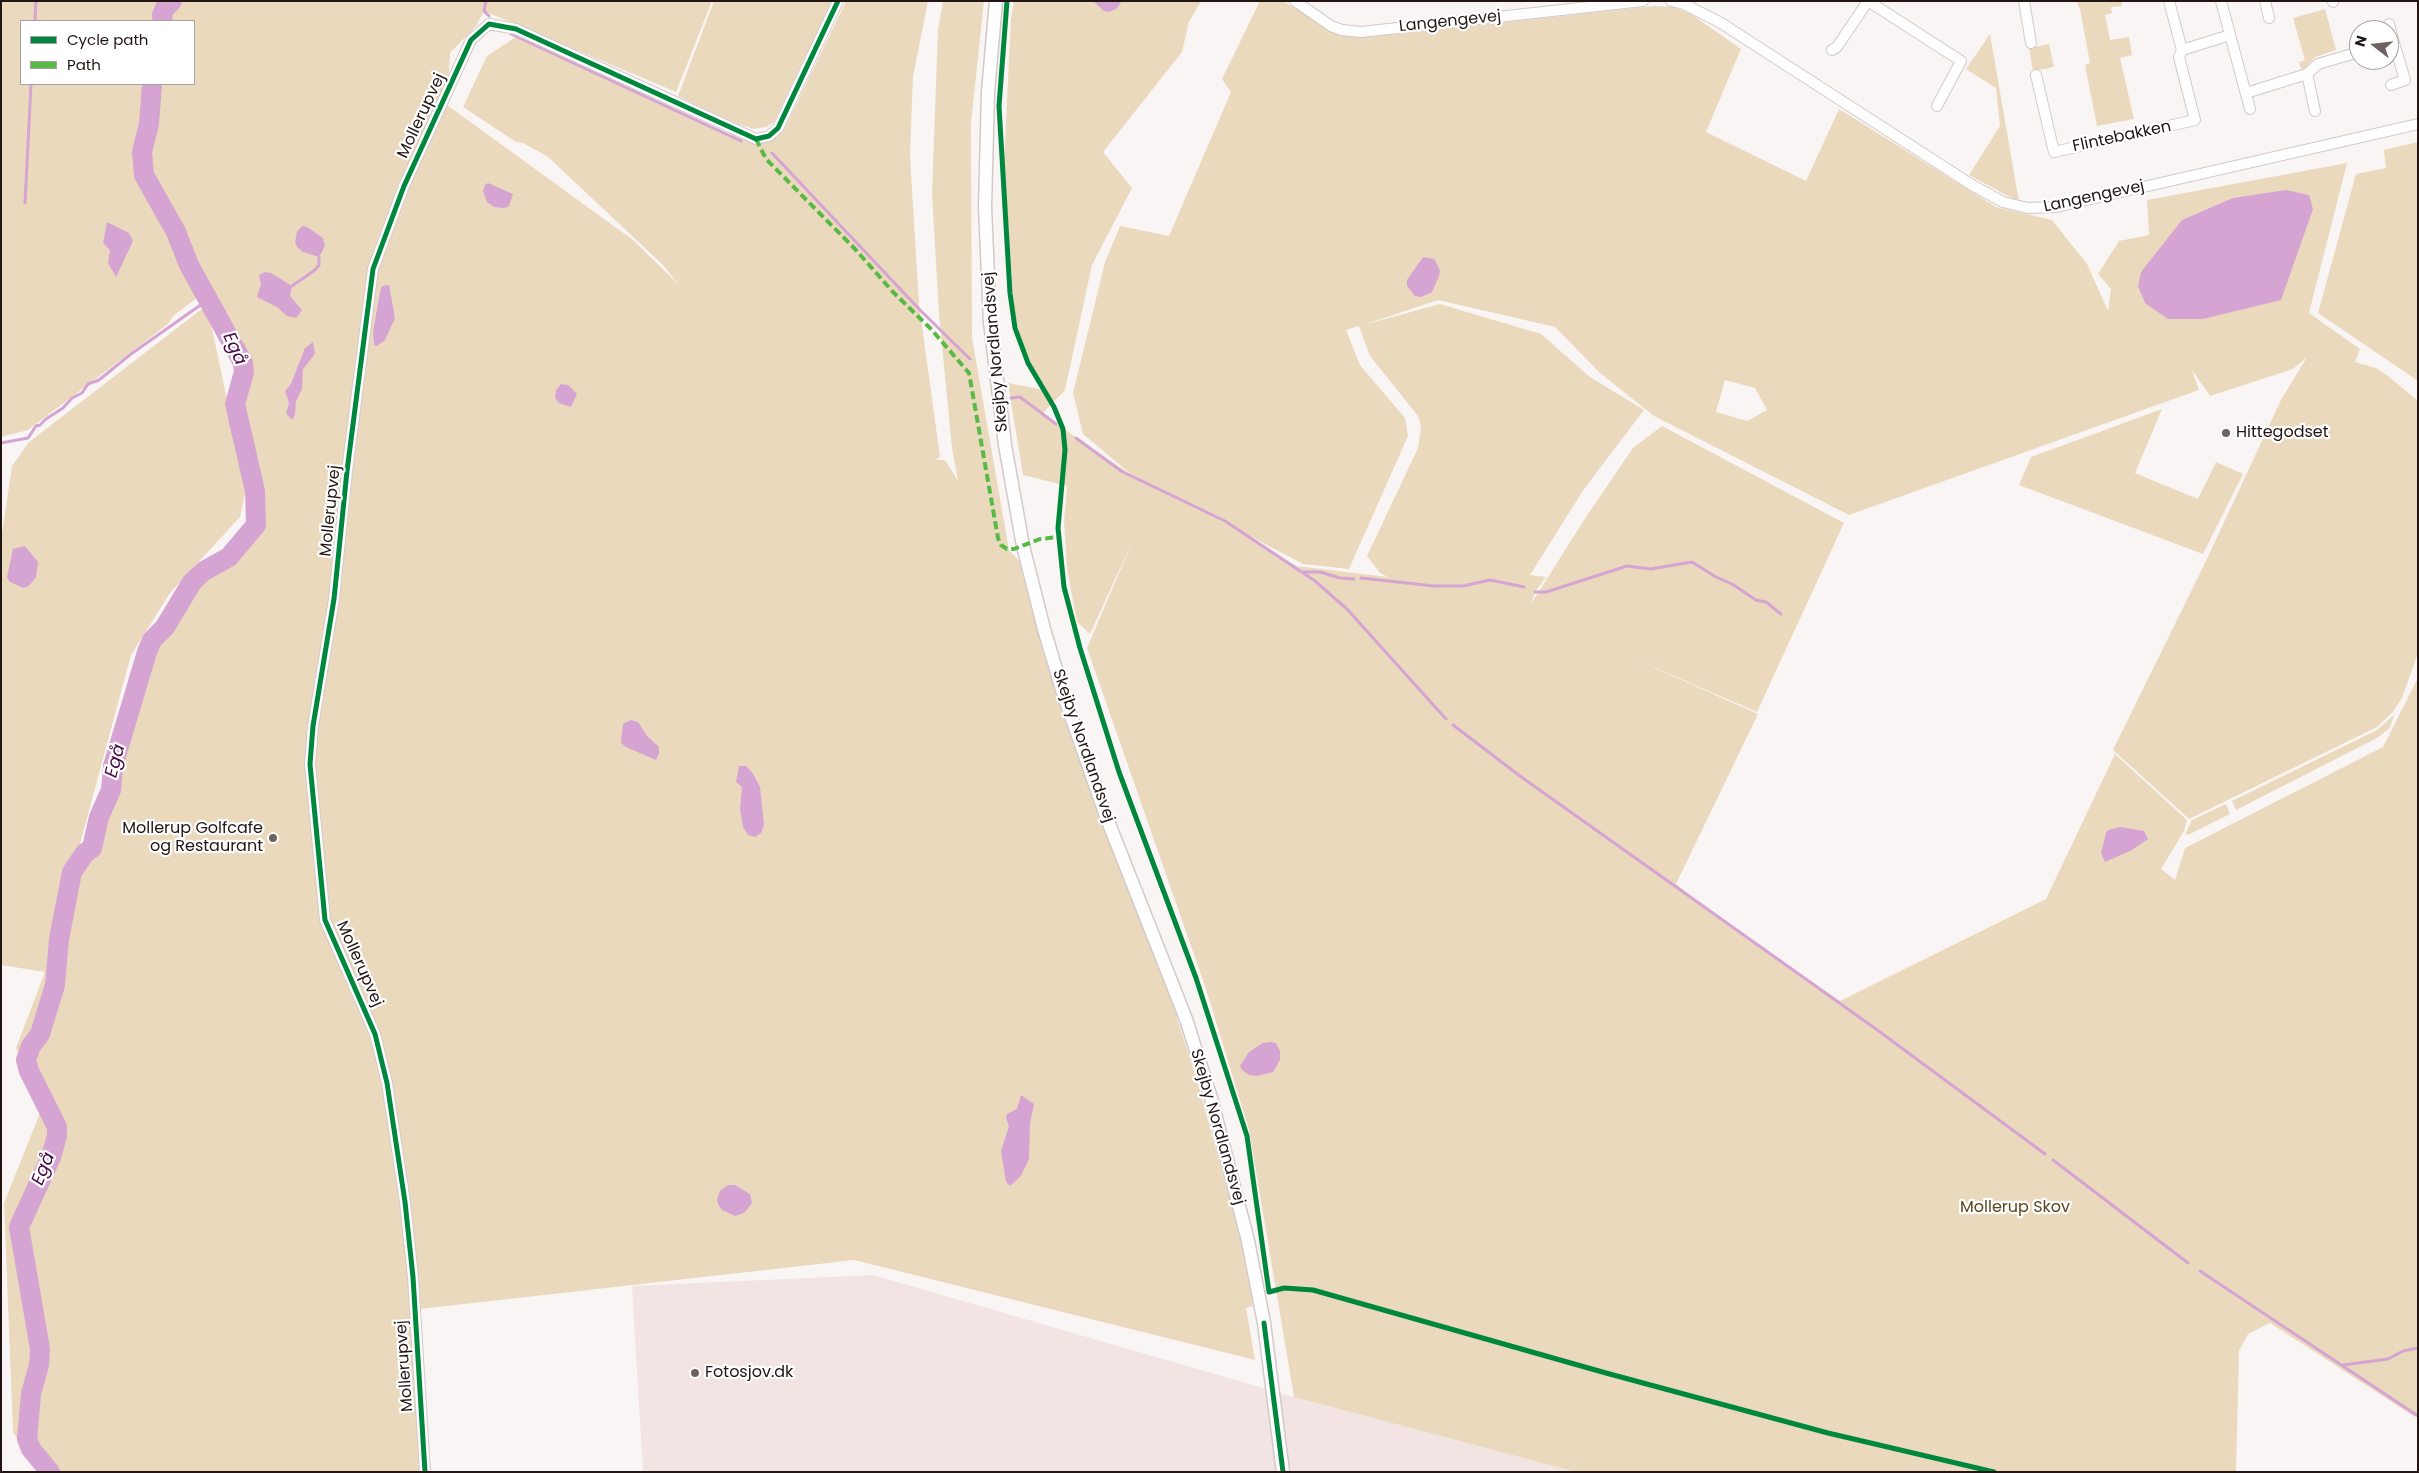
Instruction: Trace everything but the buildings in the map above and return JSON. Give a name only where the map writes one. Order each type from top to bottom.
[{"type":"street","name":"Mollerupvej","points":[[425,1472],[413,1278],[405,1202],[388,1092],[375,1034],[325,920],[310,764],[313,726],[334,599],[347,471],[373,269],[404,186],[471,40],[489,24],[516,29],[756,139],[769,136],[778,128],[838,1]]},
{"type":"street","name":"Skejby Nordlandsvej","points":[[996,1],[988,92],[986,197],[990,322],[1005,445],[1023,546],[1044,630],[1063,693],[1106,816],[1186,1020],[1211,1098],[1248,1241],[1264,1323],[1283,1472]]},
{"type":"street","name":"Langengevej","points":[[1295,1],[1331,26],[1342,30],[1362,32],[1643,1]]},
{"type":"street","name":"Langengevej","points":[[1671,1],[1684,4],[1720,24],[1972,185],[2004,202],[2028,208],[2056,207],[2418,124]]},
{"type":"street","points":[[1832,50],[1837,47],[1868,1],[1961,61],[1937,106]]},
{"type":"street","points":[[1882,11],[1888,1]]},
{"type":"street","points":[[2024,1],[2031,43]]},
{"type":"street","name":"Flintebakken","points":[[2036,76],[2054,152],[2196,120],[2179,57],[2182,50],[2169,1]]},
{"type":"street","points":[[2221,1],[2250,109]]},
{"type":"street","points":[[2265,1],[2269,18]]},
{"type":"street","points":[[2182,50],[2230,35]]},
{"type":"street","points":[[2246,93],[2308,74],[2318,64],[2349,55]]},
{"type":"street","points":[[2392,84],[2405,80],[2399,63]]},
{"type":"street","points":[[2308,74],[2315,111]]},
{"type":"shaded area","points":[[1093,1],[1122,1],[1116,9],[1109,12],[1104,11]]},
{"type":"shaded area","points":[[488,183],[513,194],[509,206],[504,208],[494,207],[487,202],[483,191]]},
{"type":"shaded area","points":[[2286,190],[2309,195],[2313,209],[2281,300],[2203,319],[2168,319],[2145,303],[2138,286],[2141,272],[2182,220],[2233,198]]},
{"type":"shaded area","points":[[107,222],[129,233],[133,241],[116,277],[108,263],[110,250],[103,243]]},
{"type":"shaded area","points":[[302,226],[307,227],[323,238],[325,246],[319,257],[303,252],[297,247],[295,242],[297,232]]},
{"type":"shaded area","points":[[1423,257],[1434,259],[1440,270],[1432,292],[1421,297],[1415,296],[1407,286],[1407,280]]},
{"type":"shaded area","points":[[265,272],[271,273],[292,286],[290,296],[302,310],[296,318],[287,316],[277,307],[257,297],[261,284],[259,275]]},
{"type":"shaded area","points":[[389,285],[395,318],[385,340],[377,346],[374,345],[373,332],[380,292],[382,286]]},
{"type":"shaded area","points":[[313,342],[315,354],[303,369],[302,389],[296,401],[295,415],[292,420],[286,413],[289,403],[285,391],[291,384],[305,348]]},
{"type":"shaded area","points":[[561,384],[568,385],[577,394],[571,407],[559,403],[555,398],[556,390]]},
{"type":"shaded area","points":[[25,546],[38,562],[36,577],[29,586],[23,588],[10,582],[7,577],[13,549]]},
{"type":"shaded area","points":[[631,720],[638,722],[647,736],[659,747],[656,760],[621,743],[623,724]]},
{"type":"shaded area","points":[[739,766],[746,766],[752,772],[760,787],[764,825],[761,833],[755,837],[748,835],[743,827],[740,809],[742,787],[736,782]]},
{"type":"shaded area","points":[[2121,827],[2144,831],[2148,839],[2132,850],[2105,862],[2101,853],[2106,833],[2108,830]]},
{"type":"shaded area","points":[[1263,1043],[1276,1043],[1280,1051],[1280,1060],[1273,1072],[1257,1076],[1249,1075],[1242,1070],[1240,1066],[1249,1052]]},
{"type":"shaded area","points":[[1021,1095],[1034,1104],[1030,1123],[1029,1159],[1021,1176],[1010,1186],[1006,1182],[1001,1151],[1009,1126],[1006,1118],[1007,1114],[1017,1109]]},
{"type":"shaded area","points":[[728,1185],[735,1185],[750,1194],[752,1203],[744,1213],[735,1216],[722,1210],[719,1206],[717,1200],[720,1191]]},
{"type":"shaded area","points":[[873,1275],[1294,1397],[1576,1472],[643,1472],[632,1286]]},
{"type":"green space","points":[[1,1],[712,1],[676,92],[484,11],[476,26],[450,53],[447,105],[633,240],[679,285],[663,265],[547,156],[523,143],[516,142],[463,107],[487,56],[516,37],[725,133],[753,141],[770,139],[784,130],[846,1],[928,1],[913,77],[910,156],[919,304],[940,457],[935,460],[945,460],[958,481],[952,448],[939,315],[932,193],[938,30],[943,1],[984,1],[971,123],[972,338],[1009,550],[1019,561],[1044,656],[1070,736],[1173,1005],[1199,1087],[1239,1234],[1253,1306],[1246,1308],[1255,1360],[854,1260],[411,1310],[422,1472],[37,1472],[13,1432],[4,1203],[42,1108],[16,1048],[45,972],[1,965],[1,540],[12,466],[29,442],[207,305],[246,489],[240,517],[170,593],[131,655],[73,870],[85,853],[93,848],[99,817],[111,790],[113,766],[138,686],[139,673],[152,640],[165,627],[192,582],[204,571],[229,557],[253,531],[256,517],[255,491],[235,404],[244,373],[243,363],[224,331],[205,292],[173,316],[168,324],[28,430],[1,437]],"holes":[[[70,883],[64,922],[47,964]]]},
{"type":"green space","points":[[714,1],[832,1],[774,122],[766,127],[753,129],[730,121],[678,96]]},
{"type":"green space","name":"Mollerup Skov","points":[[1014,1],[1201,1],[1189,22],[1182,52],[1103,152],[1132,188],[1092,265],[1065,390],[1042,414],[1133,476],[1083,434],[1073,393],[1105,262],[1120,226],[1169,236],[1231,92],[1222,79],[1260,1],[1283,1],[1339,34],[1369,37],[1654,6],[1674,7],[1691,14],[1741,49],[1706,132],[1806,181],[1839,109],[1996,207],[2052,220],[2087,264],[2108,311],[2111,289],[2098,274],[2119,241],[2149,235],[2147,200],[2347,163],[2309,313],[2360,349],[2355,362],[2376,368],[2418,401],[2418,653],[2402,698],[2392,713],[2377,727],[2189,819],[2113,750],[2205,563],[2281,400],[2307,357],[2293,369],[2210,396],[2192,370],[2199,390],[1849,515],[1654,416],[1600,373],[1555,327],[1438,300],[1363,325],[1440,304],[1541,334],[1590,377],[1644,410],[1584,489],[1530,575],[1546,577],[1535,592],[1531,604],[1586,517],[1633,448],[1662,426],[1844,523],[1757,712],[1623,654],[1758,714],[1676,884],[1698,902],[1840,1001],[2046,899],[2115,754],[2187,820],[2184,831],[2161,869],[2175,880],[2185,848],[2383,747],[2418,678],[2418,1413],[2415,1417],[2270,1323],[2248,1334],[2239,1351],[2236,1472],[1576,1472],[1294,1397],[1249,1130],[1206,989],[1087,648],[1133,540],[1090,634],[1077,622],[1067,569],[1064,521],[1067,486],[1023,475],[1008,383],[1044,390],[1023,352],[1014,310],[1004,163],[1011,18]],"holes":[[[1359,326],[1370,356],[1418,416],[1421,426],[1418,448],[1367,556],[1380,573],[1388,577],[1296,566],[1250,536],[1303,564],[1349,569],[1408,436],[1405,418],[1360,365],[1346,330]],[[1725,380],[1755,388],[1767,410],[1747,421],[1716,412]]]},
{"type":"green space","points":[[2076,1],[2122,1],[2122,6],[2111,7],[2112,13],[2105,15],[2110,40],[2129,37],[2132,55],[2120,58],[2134,119],[2097,126],[2085,65],[2090,63],[2080,9]]},
{"type":"green space","points":[[2325,9],[2336,50],[2315,57],[2305,68],[2301,69],[2299,62],[2305,60],[2293,18]]},
{"type":"green space","points":[[1990,34],[2019,202],[1969,175],[2000,126],[1996,88],[1966,69]]},
{"type":"green space","points":[[2049,44],[2054,67],[2033,71],[2029,48]]},
{"type":"green space","points":[[2418,142],[2418,381],[2318,313],[2356,174],[2386,168],[2384,150]]},
{"type":"green space","points":[[2162,409],[2135,473],[2198,499],[2216,462],[2243,474],[2203,554],[2019,485],[2031,457]]},
{"type":"green space","points":[[2394,715],[2390,728],[2377,738],[2236,810],[2232,801],[2377,730]]},
{"type":"green space","points":[[2226,804],[2230,814],[2188,835],[2185,834],[2192,820]]},
{"type":"waterway","points":[[35,20],[36,1]]},
{"type":"waterway","name":"Egå","points":[[163,20],[162,15],[165,8],[172,1]]},
{"type":"waterway","points":[[486,1],[484,11],[489,16]]},
{"type":"waterway","points":[[511,34],[741,141]]},
{"type":"waterway","points":[[25,203],[31,85]]},
{"type":"waterway","name":"Egå","points":[[50,1472],[31,1449],[27,1439],[31,1394],[39,1365],[40,1349],[19,1227],[51,1157],[57,1136],[57,1127],[29,1071],[26,1060],[31,1046],[40,1034],[55,985],[59,939],[72,872],[85,853],[92,848],[99,817],[111,790],[113,766],[152,640],[165,627],[192,582],[204,571],[229,557],[256,525],[255,491],[235,404],[244,372],[243,363],[189,265],[176,232],[144,175],[142,152],[149,124],[152,85]]},
{"type":"waterway","points":[[772,153],[920,310],[970,359]]},
{"type":"waterway","points":[[292,286],[315,270],[319,265],[319,257]]},
{"type":"waterway","points":[[1,443],[28,438],[36,426],[63,408],[72,398],[82,393],[88,384],[99,380],[131,354],[209,299]]},
{"type":"waterway","points":[[1011,398],[1020,397],[1056,424]]},
{"type":"waterway","points":[[1076,438],[1121,471],[1225,521],[1315,581],[1347,609],[1446,719]]},
{"type":"waterway","points":[[1535,592],[1546,592],[1627,566],[1651,569],[1692,562],[1716,577],[1732,584],[1756,600],[1766,602],[1781,614]]},
{"type":"waterway","points":[[1303,572],[1320,572],[1340,578],[1354,579]]},
{"type":"waterway","points":[[1361,578],[1434,586],[1463,586],[1490,580],[1524,587]]},
{"type":"waterway","points":[[1453,725],[1520,776],[1876,1029],[2045,1154]]},
{"type":"waterway","points":[[2053,1160],[2188,1263]]},
{"type":"waterway","points":[[2200,1271],[2418,1416]]},
{"type":"waterway","points":[[2343,1365],[2388,1359],[2403,1351],[2418,1348]]},
{"type":"marked path","points":[[756,139],[766,159],[931,329],[969,373],[998,538],[1001,545],[1007,549],[1014,549],[1040,539],[1059,537]]},
{"type":"cycle path","points":[[425,1472],[413,1277],[405,1202],[387,1083],[375,1034],[325,920],[310,764],[313,726],[334,599],[347,471],[373,269],[404,186],[471,40],[489,24],[516,29],[756,139],[769,136],[778,128],[838,1]]},
{"type":"cycle path","points":[[1007,1],[999,106],[1010,293],[1015,328],[1028,363],[1054,407],[1063,429],[1065,450],[1058,528],[1064,587],[1080,648],[1119,772],[1196,978],[1247,1136],[1269,1292],[1284,1288],[1313,1290],[1606,1373],[1828,1433],[1994,1472]]},
{"type":"cycle path","points":[[1264,1323],[1283,1472]]},
{"type":"place","name":"Hittegodset","points":[[2226,433]]},
{"type":"place","name":"Mollerup Golfcafe og Restaurant","points":[[273,838]]},
{"type":"place","name":"Fotosjov.dk","points":[[695,1373]]}]
